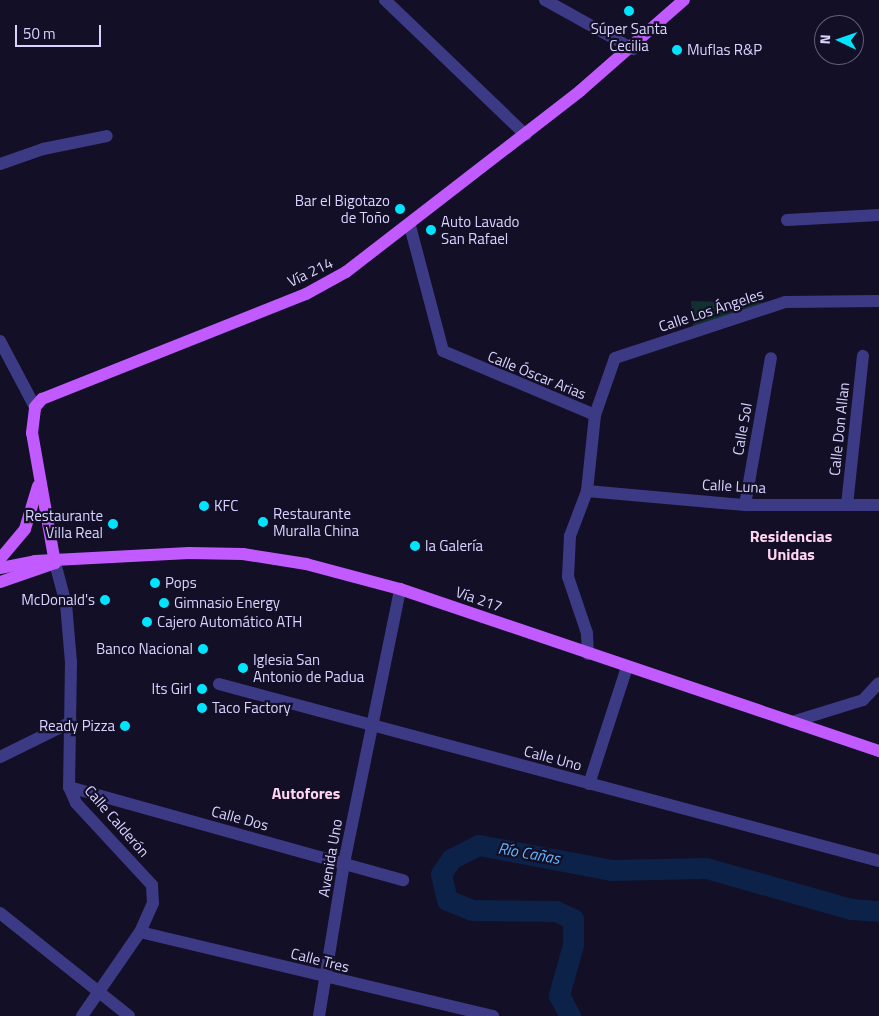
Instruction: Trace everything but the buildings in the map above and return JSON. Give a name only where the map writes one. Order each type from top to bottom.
[{"type":"main road","name":"Vía 214","points":[[35,407],[49,394],[306,294],[410,226],[633,49],[684,0]]},
{"type":"main road","points":[[35,407],[32,433],[55,563]]},
{"type":"main road","points":[[0,559],[25,528],[39,481]]},
{"type":"main road","name":"Vía 217","points":[[55,563],[126,556],[243,554],[306,564],[400,589],[879,751]]},
{"type":"main road","points":[[0,568],[35,561],[55,563]]},
{"type":"main road","points":[[0,582],[55,563]]},
{"type":"street","points":[[386,0],[526,135]]},
{"type":"street","points":[[545,0],[633,49]]},
{"type":"street","points":[[0,164],[44,149],[107,136]]},
{"type":"street","points":[[788,220],[879,215]]},
{"type":"street","name":"Calle Óscar Arias","points":[[410,226],[443,351],[595,415],[587,491],[570,536],[568,577],[587,632],[588,654]]},
{"type":"street","name":"Calle Los Ángeles","points":[[595,415],[615,358],[784,302],[879,301]]},
{"type":"street","points":[[0,341],[35,407]]},
{"type":"street","name":"Calle Don Allan","points":[[847,505],[863,356]]},
{"type":"street","name":"Calle Sol","points":[[745,505],[771,358]]},
{"type":"street","name":"Calle Luna","points":[[587,491],[745,505],[879,505]]},
{"type":"street","name":"Calle Calderón","points":[[55,563],[68,623],[71,722],[69,787],[76,803],[152,885],[153,902],[140,932],[82,1016]]},
{"type":"street","name":"Avenida Uno","points":[[319,1016],[344,863],[400,589]]},
{"type":"street","points":[[589,784],[627,667]]},
{"type":"street","points":[[792,722],[863,700],[879,683]]},
{"type":"street","name":"Calle Uno","points":[[219,684],[879,861]]},
{"type":"street","points":[[0,757],[71,722]]},
{"type":"street","name":"Calle Dos","points":[[69,787],[403,880]]},
{"type":"street","points":[[0,912],[129,1016]]},
{"type":"street","name":"Calle Tres","points":[[140,932],[326,978],[493,1016]]},
{"type":"green space","points":[[691,301],[775,303],[693,328]]},
{"type":"waterway","name":"Río Cañas","points":[[570,1016],[559,995],[573,945],[573,919],[556,911],[472,910],[447,900],[441,874],[451,859],[479,845],[611,870],[706,868],[851,909],[879,911]]},
{"type":"place","name":"Súper Santa Cecilia","points":[[629,11]]},
{"type":"place","name":"Muflas R&P","points":[[677,50]]},
{"type":"place","name":"Bar el Bigotazo de Toño","points":[[400,209]]},
{"type":"place","name":"Auto Lavado San Rafael","points":[[431,230]]},
{"type":"place","name":"KFC","points":[[204,506]]},
{"type":"place","name":"Restaurante Muralla China","points":[[263,522]]},
{"type":"place","name":"Restaurante Villa Real","points":[[113,524]]},
{"type":"place","name":"la Galería","points":[[415,546]]},
{"type":"place","name":"Pops","points":[[155,583]]},
{"type":"place","name":"McDonald's","points":[[105,600]]},
{"type":"place","name":"Gimnasio Energy","points":[[164,603]]},
{"type":"place","name":"Cajero Automático ATH","points":[[147,622]]},
{"type":"place","name":"Banco Nacional","points":[[203,649]]},
{"type":"place","name":"Iglesia San Antonio de Padua","points":[[243,668]]},
{"type":"place","name":"Its Girl","points":[[202,689]]},
{"type":"place","name":"Taco Factory","points":[[202,708]]},
{"type":"place","name":"Ready Pizza","points":[[125,726]]},
{"type":"district","name":"Residencias Unidas","points":[[791,545]]},
{"type":"district","name":"Autofores","points":[[306,793]]}]
